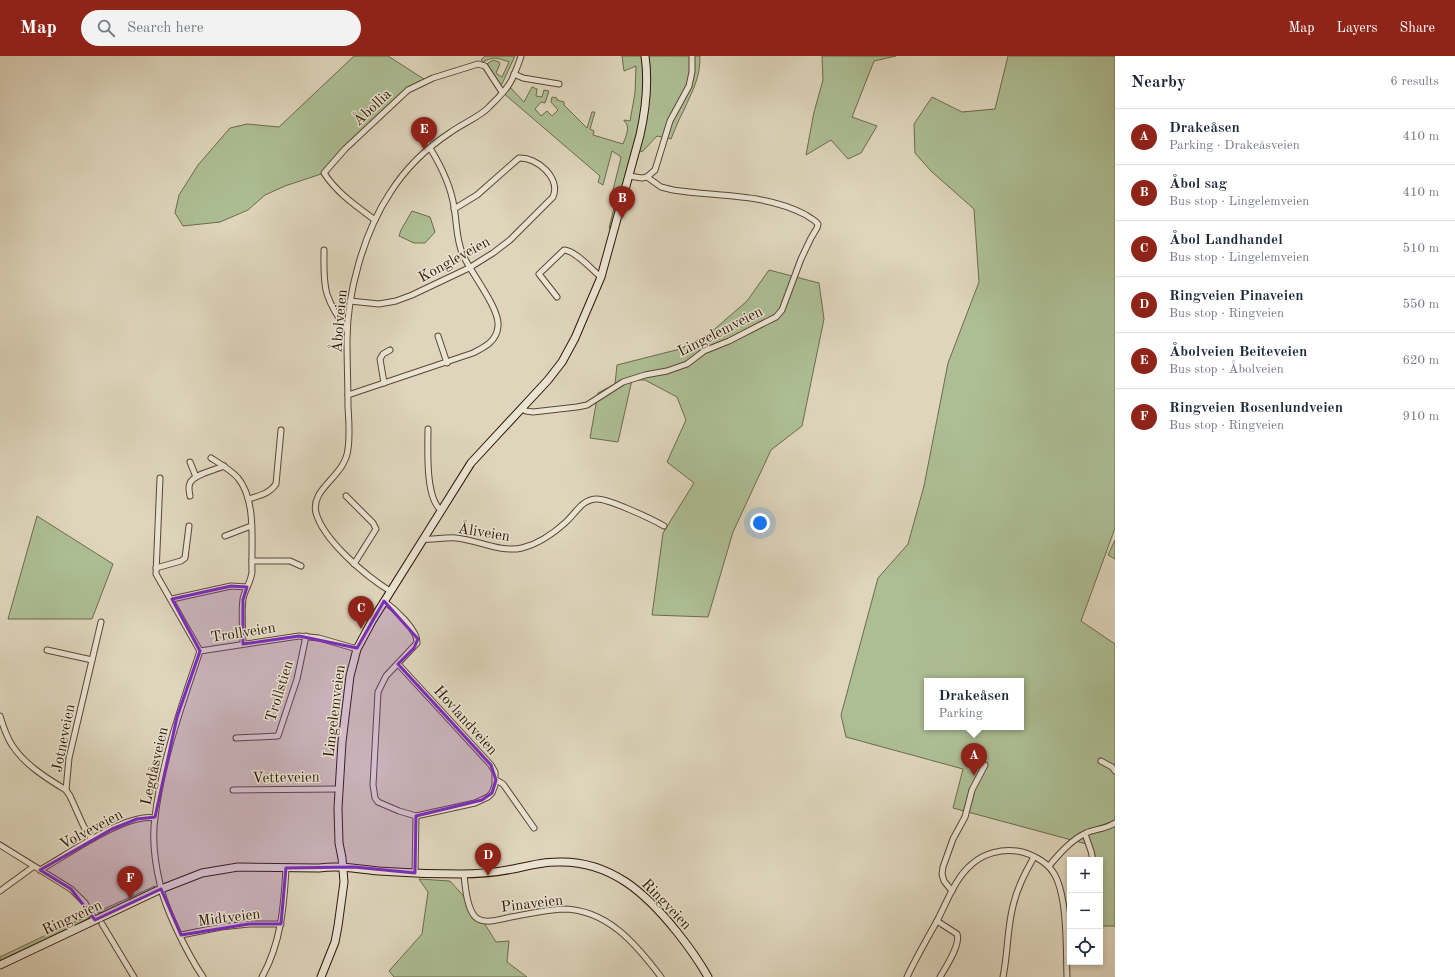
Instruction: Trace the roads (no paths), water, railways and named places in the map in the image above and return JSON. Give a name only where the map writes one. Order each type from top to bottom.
[{"type":"main road","name":"Lingelemveien","points":[[321,977],[335,942],[344,882],[341,869],[337,823],[346,699],[357,649],[390,591],[474,459],[548,380],[562,362],[581,326],[601,277],[646,109],[648,80],[645,56]]},
{"type":"main road","name":"Ringveien","points":[[0,965],[99,922],[161,889],[191,877],[212,871],[238,867],[319,868],[329,871],[341,869],[354,872],[377,870],[415,873],[464,874],[489,872],[549,862],[563,862],[589,866],[610,872],[633,886],[654,905],[683,939],[708,977]]},
{"type":"street","name":"Åbolveien","points":[[390,591],[354,564],[336,545],[319,520],[315,507],[317,496],[335,476],[345,461],[349,443],[347,329],[350,301],[358,268],[375,220],[391,191],[407,171],[430,148],[450,132],[488,109],[513,79],[521,56]]},
{"type":"street","points":[[647,177],[656,167],[670,121],[689,86],[692,72],[692,56]]},
{"type":"street","name":"Åbollia","points":[[375,220],[331,185],[324,173],[345,149],[408,90],[434,78],[478,64],[485,66],[502,92]]},
{"type":"street","points":[[514,74],[523,78],[559,84]]},
{"type":"street","points":[[348,395],[384,384],[483,348],[491,343],[498,330],[498,316],[495,308],[469,268],[459,246],[452,197],[445,177],[430,148]]},
{"type":"street","name":"Kongleveien","points":[[350,301],[379,304],[396,301],[469,268],[510,240],[554,197],[556,188],[553,180],[537,162],[531,159],[519,158],[476,195],[454,209]]},
{"type":"street","name":"Lingelemveien","points":[[522,409],[533,412],[587,405],[623,382],[645,374],[667,371],[688,364],[704,351],[729,341],[776,317],[782,310],[801,259],[817,228],[818,224],[816,221],[795,210],[778,204],[762,200],[673,190],[661,187],[647,177],[642,178],[629,176]]},
{"type":"street","points":[[324,250],[324,270],[327,294],[341,321],[347,329]]},
{"type":"street","points":[[557,297],[539,274],[564,250],[568,250],[574,254],[601,277]]},
{"type":"street","points":[[438,336],[447,362]]},
{"type":"street","points":[[384,384],[380,359],[383,354],[390,350]]},
{"type":"street","points":[[428,429],[430,484],[435,502],[441,510]]},
{"type":"street","points":[[248,499],[268,493],[276,484],[281,430]]},
{"type":"street","points":[[210,458],[224,466],[238,478],[248,499],[251,513],[251,581],[247,587],[243,600],[243,644]]},
{"type":"street","points":[[190,462],[196,476]]},
{"type":"street","points":[[190,496],[188,487],[190,482],[196,476],[224,466]]},
{"type":"street","name":"Trollveien","points":[[160,478],[156,574],[172,599],[200,651],[299,636],[319,638],[357,649]]},
{"type":"street","points":[[346,496],[373,523],[376,529],[374,535],[354,564]]},
{"type":"street","name":"Åliveien","points":[[423,539],[456,538],[502,548],[523,548],[554,532],[587,500],[597,499],[607,501],[664,526]]},
{"type":"street","points":[[156,568],[181,561],[185,558],[189,526]]},
{"type":"street","points":[[225,536],[251,526]]},
{"type":"street","points":[[252,561],[290,560],[301,566]]},
{"type":"street","points":[[172,599],[231,586],[247,587]]},
{"type":"street","points":[[384,602],[395,610],[412,629],[418,639],[414,648],[386,676],[378,692],[373,791],[375,798],[378,802],[399,812],[416,816],[460,807],[482,800],[492,793],[496,780],[503,784],[534,828]]},
{"type":"street","name":"Jotneveien","points":[[92,839],[84,827],[66,790],[69,758],[101,622]]},
{"type":"street","name":"Trollstien","points":[[236,738],[278,736],[297,680],[306,636]]},
{"type":"street","points":[[47,650],[92,660]]},
{"type":"street","name":"Legdåsveien","points":[[200,651],[175,725],[155,818],[156,860],[161,889],[172,919],[203,977]]},
{"type":"street","name":"Hovlandveien","points":[[398,664],[491,765],[495,772],[496,780]]},
{"type":"street","points":[[0,716],[7,735],[18,754],[28,764],[66,790]]},
{"type":"street","points":[[1101,761],[1115,771]]},
{"type":"street","points":[[952,891],[944,881],[942,874],[943,867],[953,839],[965,817],[972,790],[985,765]]},
{"type":"street","name":"Vetteveien","points":[[233,790],[339,789]]},
{"type":"street","points":[[415,873],[416,816]]},
{"type":"street","name":"Volveveien","points":[[40,870],[92,839],[132,821],[146,817],[155,818]]},
{"type":"street","points":[[1048,866],[1063,850],[1085,834],[1104,829],[1115,823]]},
{"type":"street","points":[[1085,834],[1092,857]]},
{"type":"street","points":[[0,845],[71,889],[85,903],[99,922],[134,977]]},
{"type":"street","points":[[907,977],[952,891],[967,869],[972,863],[988,854],[1011,850],[1034,857],[1048,866],[1058,881],[1063,903],[1065,923],[1067,977]]},
{"type":"street","points":[[1003,977],[1008,947],[1009,927],[1018,886],[1034,857]]},
{"type":"street","points":[[0,891],[34,867]]},
{"type":"street","points":[[262,977],[275,949],[281,924],[286,868]]},
{"type":"street","name":"Pinaveien","points":[[464,874],[469,906],[475,917],[479,920],[492,920],[550,910],[563,909],[578,911],[613,925],[641,951],[661,977]]},
{"type":"street","points":[[937,921],[958,936],[957,944],[940,977]]},
{"type":"street","name":"Midtveien","points":[[181,935],[221,927],[250,924],[281,924]]},
{"type":"place","name":"Åbolveien Beiteveien","points":[[424,150]]},
{"type":"place","name":"Åbol sag","points":[[622,219]]},
{"type":"place","name":"Åbol Landhandel","points":[[361,629]]},
{"type":"place","name":"Drakeåsen","points":[[974,776]]},
{"type":"place","name":"Ringveien Pinaveien","points":[[488,876]]},
{"type":"place","name":"Ringveien Rosenlundveien","points":[[130,899]]}]
